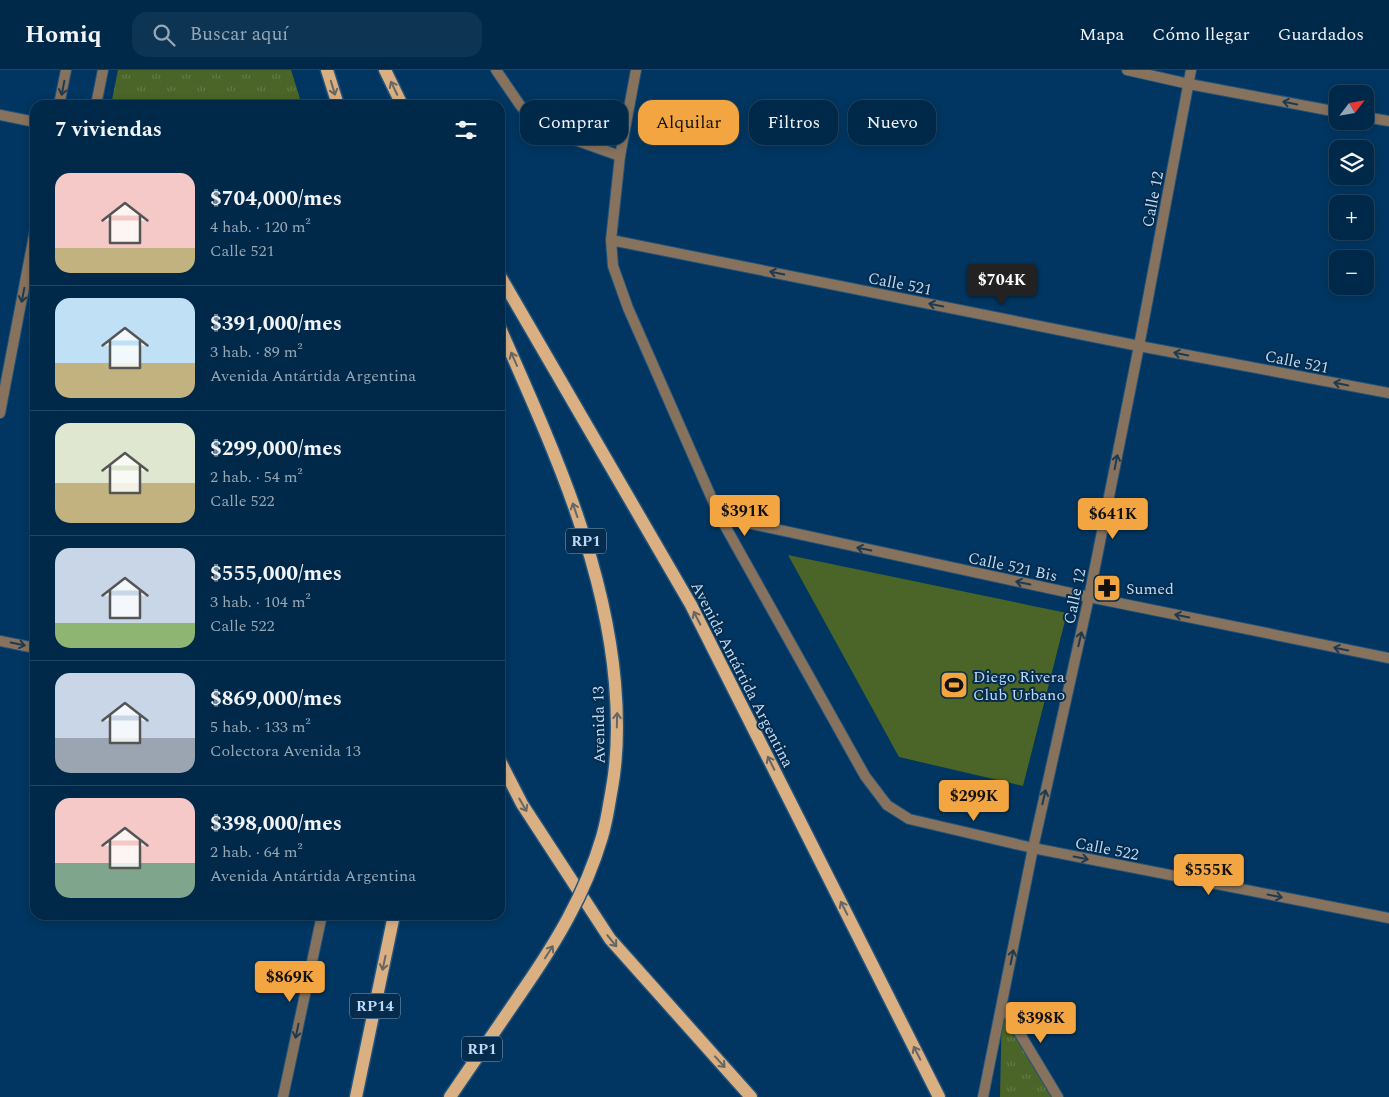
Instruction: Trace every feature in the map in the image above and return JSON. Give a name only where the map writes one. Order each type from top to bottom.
[{"type":"main road","points":[[327,70],[336,100]]},
{"type":"main road","points":[[385,70],[400,100]]},
{"type":"main road","name":"Avenida Antártida Argentina","points":[[505,285],[690,605],[939,1097]]},
{"type":"main road","name":"Avenida 13","points":[[450,1097],[552,948],[576,906],[603,836],[616,768],[616,702],[612,655],[593,563],[558,461],[505,339]]},
{"type":"main road","points":[[505,771],[527,812],[610,939],[751,1097]]},
{"type":"main road","name":"RP14","points":[[356,1097],[393,920]]},
{"type":"street","points":[[60,100],[66,70]]},
{"type":"street","points":[[97,100],[103,70]]},
{"type":"street","points":[[496,70],[520,105],[539,126],[620,156]]},
{"type":"street","points":[[636,70],[620,156],[610,240],[614,266],[628,308],[720,517]]},
{"type":"street","points":[[1127,70],[1189,84],[1329,110]]},
{"type":"street","name":"Calle 12","points":[[983,1097],[1033,848],[1089,598],[1191,70]]},
{"type":"street","points":[[0,115],[30,121]]},
{"type":"street","points":[[1374,118],[1389,121]]},
{"type":"street","name":"Calle 521","points":[[610,240],[1389,394]]},
{"type":"street","points":[[0,413],[30,256]]},
{"type":"street","name":"Calle 521 Bis","points":[[720,517],[1089,598],[1389,658]]},
{"type":"street","name":"Calle 522","points":[[720,517],[866,776],[887,805],[909,819],[1033,848],[1389,918]]},
{"type":"street","points":[[0,641],[30,647]]},
{"type":"street","points":[[283,1097],[321,920]]},
{"type":"street","points":[[1002,1004],[1058,1097]]},
{"type":"green space","points":[[118,70],[291,70],[300,100],[112,100]]},
{"type":"green space","name":"Diego Rivera Club Urbano","points":[[788,555],[1067,613],[1023,786],[899,757]]},
{"type":"green space","points":[[1002,1004],[1057,1097],[1000,1097]]},
{"type":"place","name":"Sumed","points":[[1107,588]]},
{"type":"place","name":"Diego Rivera Club Urbano","points":[[954,685]]}]
